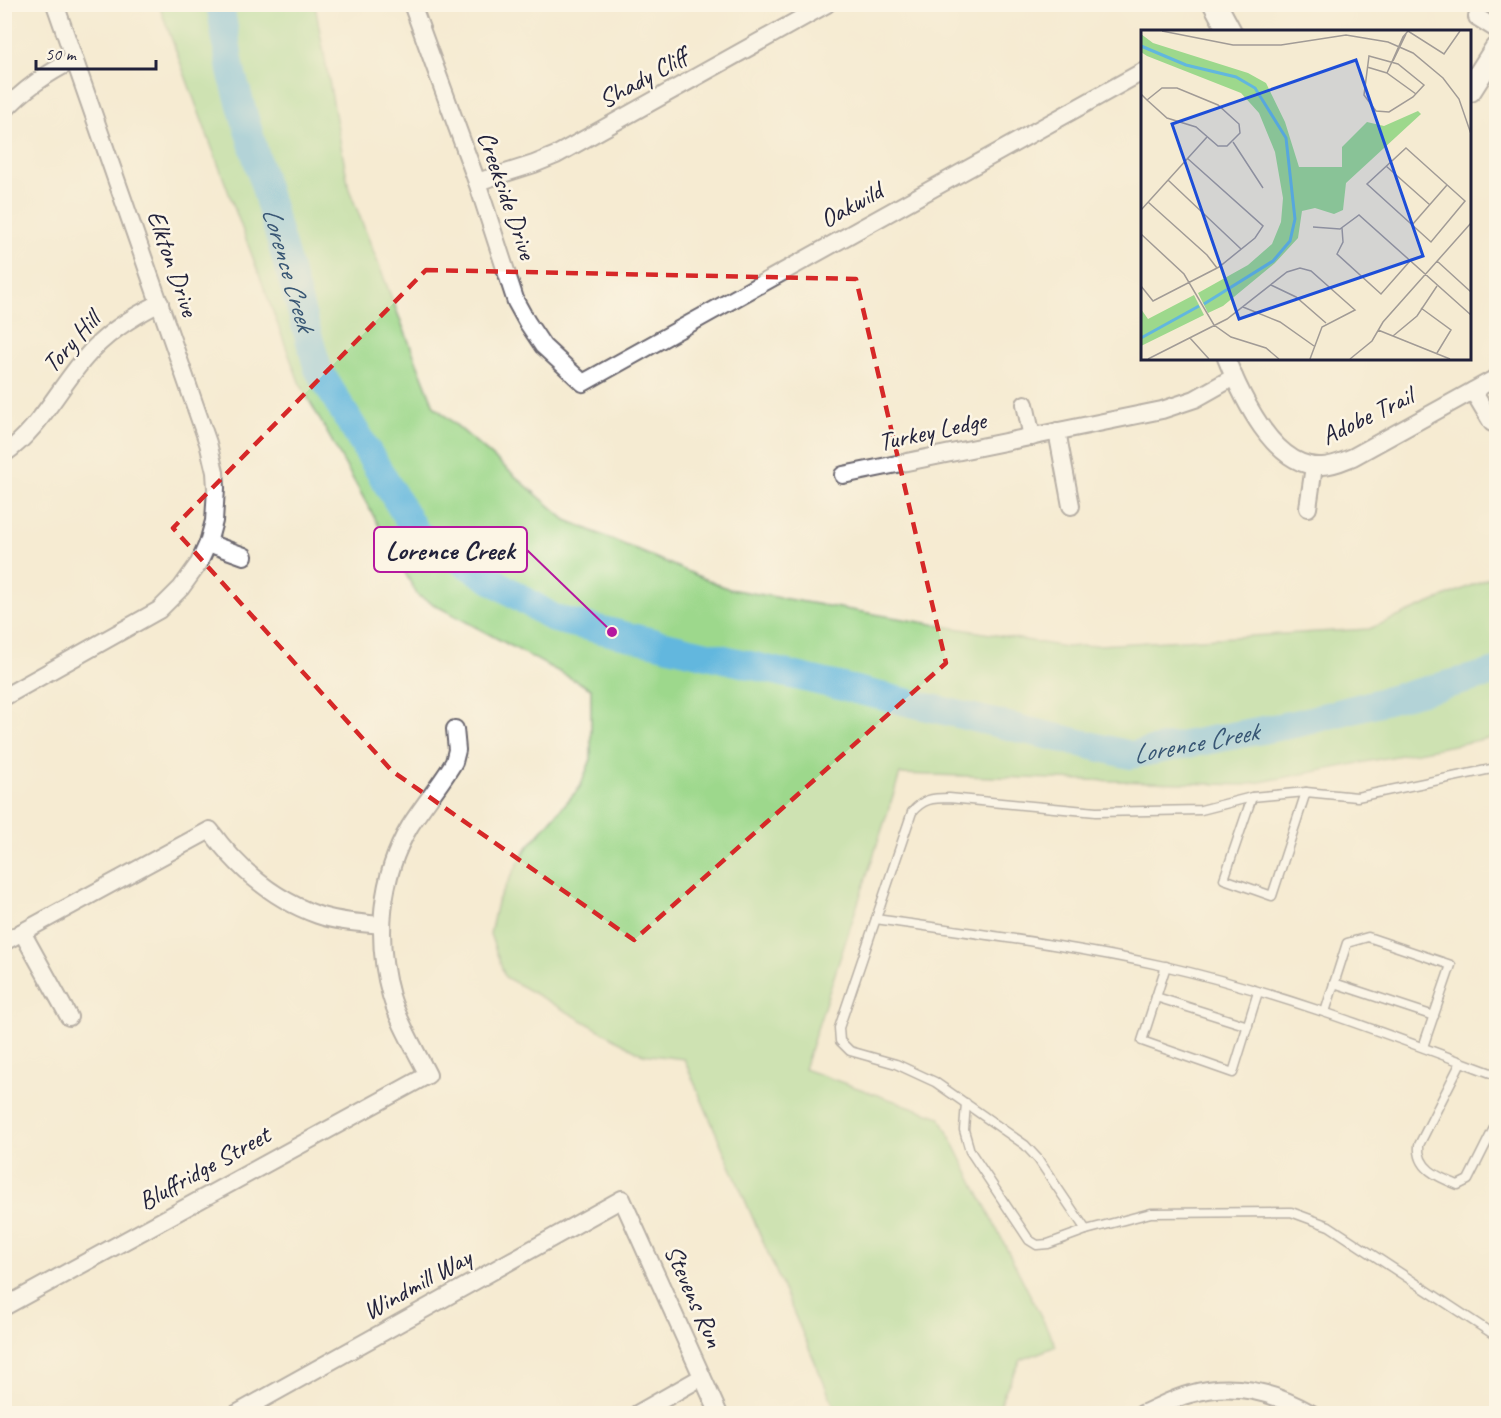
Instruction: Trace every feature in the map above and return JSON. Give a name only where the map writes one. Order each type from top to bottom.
[{"type":"street","name":"Elkton Drive","points":[[4,697],[159,610],[191,576],[208,543],[216,503],[215,472],[208,443],[55,4]]},
{"type":"street","name":"Creekside Drive","points":[[412,4],[477,182],[516,302],[543,346],[583,383]]},
{"type":"street","name":"Shady Cliff","points":[[477,182],[556,155],[827,4]]},
{"type":"street","points":[[1215,4],[1224,29]]},
{"type":"street","points":[[1477,17],[1497,29]]},
{"type":"street","points":[[1471,88],[1497,49]]},
{"type":"street","points":[[4,111],[20,93],[37,80],[74,60]]},
{"type":"street","name":"Oakwild","points":[[583,383],[1141,73]]},
{"type":"street","name":"Tory Hill","points":[[4,454],[26,436],[97,345],[126,321],[160,303]]},
{"type":"street","name":"Adobe Trail","points":[[1227,360],[1233,377],[1260,426],[1280,448],[1295,459],[1314,466],[1338,463],[1353,457],[1497,378]]},
{"type":"street","name":"Turkey Ledge","points":[[843,476],[1162,410],[1195,399],[1233,377]]},
{"type":"street","points":[[1473,391],[1492,423]]},
{"type":"street","points":[[1024,404],[1032,437]]},
{"type":"street","points":[[1057,431],[1071,506]]},
{"type":"street","name":"Adobe Trail","points":[[1308,508],[1314,466]]},
{"type":"street","points":[[208,543],[244,556]]},
{"type":"street","points":[[4,942],[210,830],[222,847],[243,869],[267,889],[285,899],[319,915],[346,922],[382,925],[392,866],[410,827],[454,762],[457,750],[455,729]]},
{"type":"street","name":"Bluffridge Street","points":[[4,1307],[428,1075],[399,1017],[391,995],[385,966],[382,925]]},
{"type":"street","points":[[22,932],[69,1017]]},
{"type":"street","name":"Stevens Run","points":[[622,1198],[719,1413]]},
{"type":"street","name":"Windmill Way","points":[[238,1413],[622,1198]]},
{"type":"street","points":[[637,1413],[702,1377]]},
{"type":"street","points":[[1142,1413],[1190,1394],[1237,1388],[1267,1394],[1312,1413]]},
{"type":"lane","points":[[1086,1230],[1038,1159],[1025,1145],[934,1082],[896,1064],[850,1051],[840,1041],[839,1028],[912,812],[919,803],[930,798],[949,798],[1096,812],[1201,810],[1252,797],[1306,792],[1357,797],[1497,768]]},
{"type":"lane","points":[[1252,797],[1224,879],[1272,896],[1306,792]]},
{"type":"lane","points":[[876,919],[1102,953],[1166,966],[1325,1012],[1497,1075]]},
{"type":"lane","points":[[1325,1012],[1347,943],[1368,937],[1451,965],[1423,1047]]},
{"type":"lane","points":[[1166,966],[1142,1041],[1233,1073],[1258,992]]},
{"type":"lane","points":[[1334,983],[1434,1016]]},
{"type":"lane","points":[[1156,997],[1248,1026]]},
{"type":"lane","points":[[1461,1062],[1419,1145],[1418,1156],[1427,1169],[1458,1185],[1468,1180],[1497,1124]]},
{"type":"lane","points":[[966,1103],[964,1131],[970,1150],[1029,1240],[1037,1245],[1048,1244],[1086,1230],[1151,1213],[1291,1212],[1329,1226],[1497,1336]]},
{"type":"highlighted area","points":[[426,270],[856,279],[946,663],[634,940],[392,771],[173,528]]},
{"type":"green space","points":[[159,5],[315,5],[349,189],[434,406],[566,520],[729,589],[1065,647],[1369,629],[1496,575],[1496,737],[1245,785],[900,774],[804,1069],[940,1117],[1056,1346],[1021,1360],[1004,1393],[998,1413],[837,1413],[684,1059],[642,1054],[505,977],[490,934],[497,902],[526,849],[580,787],[591,759],[591,689],[418,596],[299,382]]},
{"type":"waterway","name":"Lorence Creek","points":[[220,4],[231,71],[318,369],[417,534],[555,619],[1131,755],[1299,723],[1496,672]]},
{"type":"place","name":"Lorence Creek","points":[[612,632]]}]
